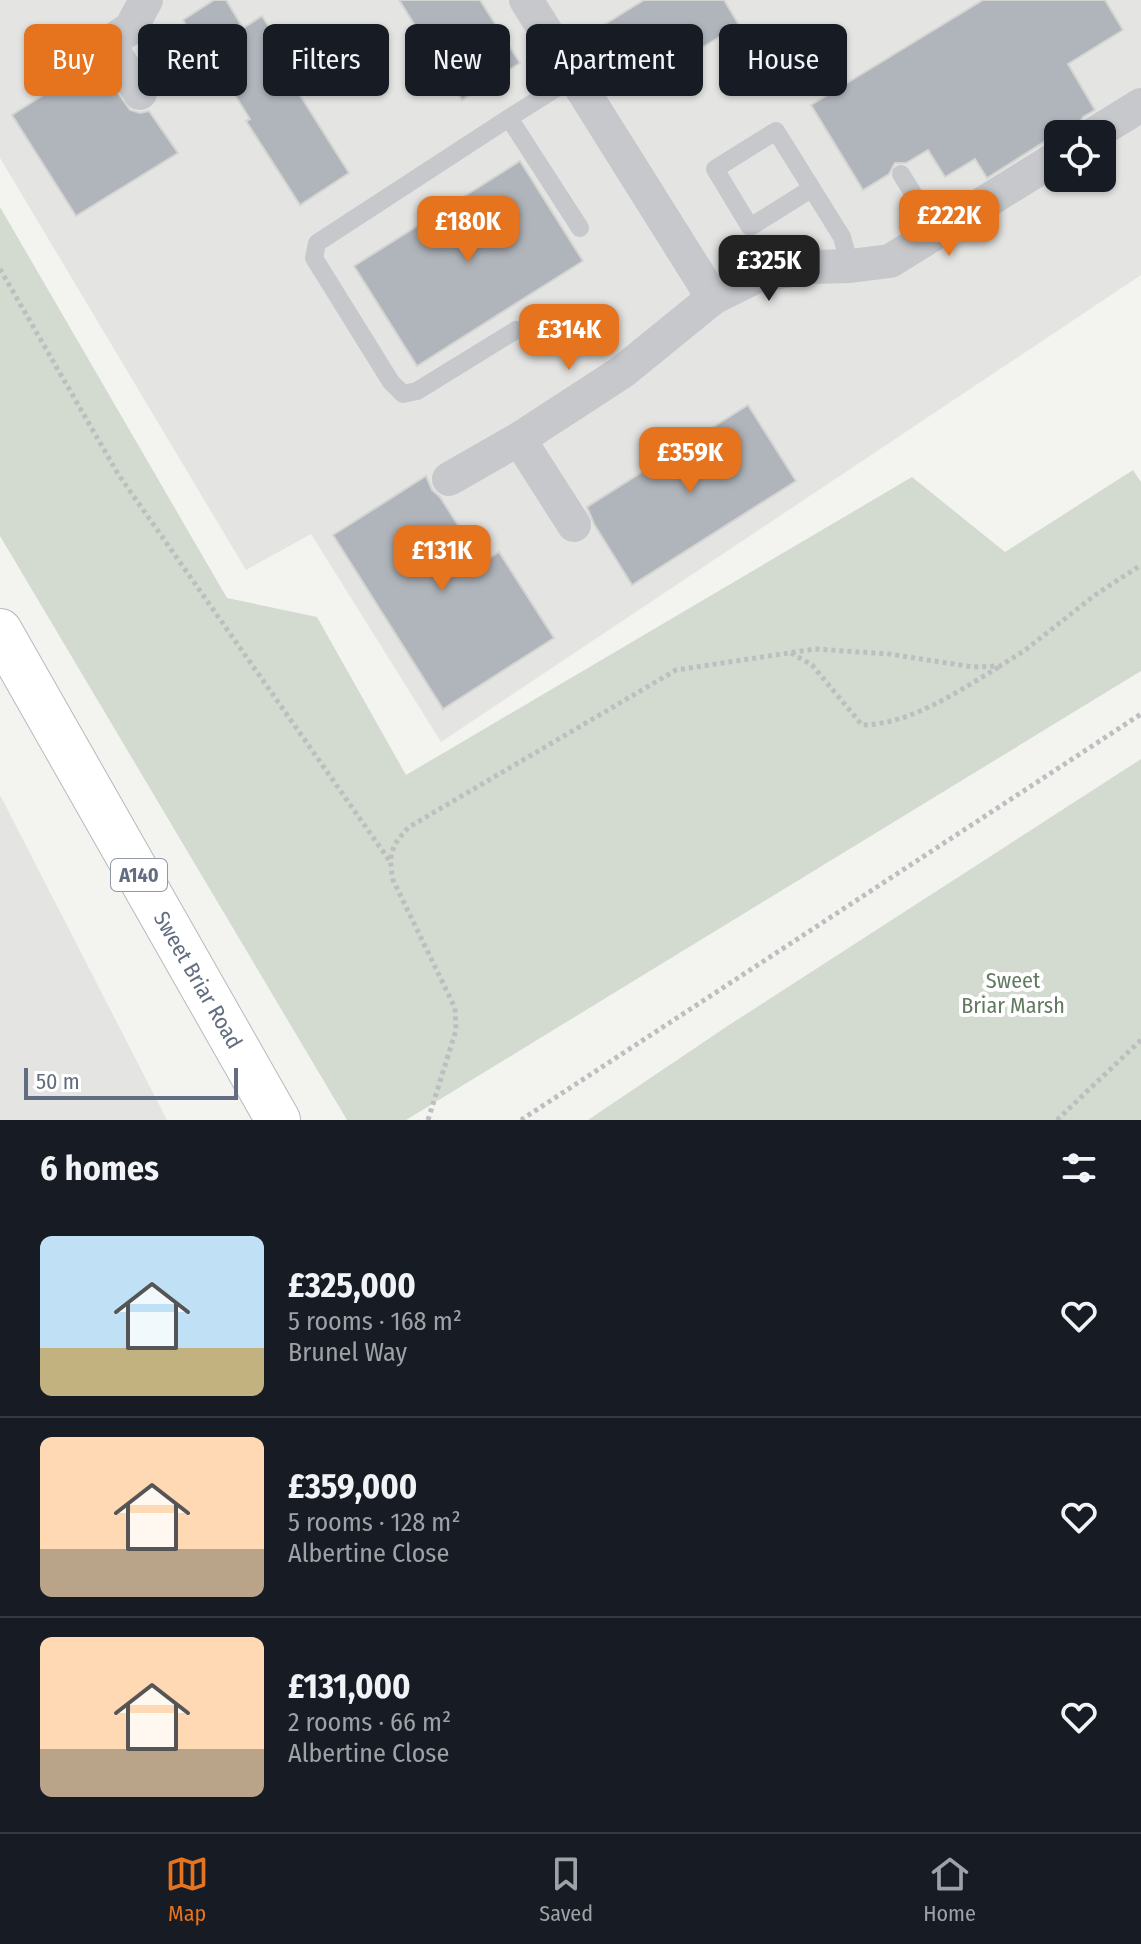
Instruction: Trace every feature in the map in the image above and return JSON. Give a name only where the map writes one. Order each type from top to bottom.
[{"type":"highway","name":"Sweet Briar Road","points":[[0,631],[278,1120]]},
{"type":"street","points":[[122,35],[131,28],[146,0]]},
{"type":"street","points":[[526,0],[541,24]]},
{"type":"street","points":[[122,65],[138,90]]},
{"type":"street","points":[[586,96],[713,298]]},
{"type":"street","points":[[1116,120],[1141,105]]},
{"type":"street","points":[[449,479],[519,439],[622,372],[713,298],[759,275],[890,261],[1044,166]]},
{"type":"street","points":[[519,439],[574,525]]},
{"type":"lane","points":[[516,330],[417,391],[403,394],[391,382],[314,258],[317,243],[544,96]]},
{"type":"lane","points":[[509,118],[580,228]]},
{"type":"lane","points":[[811,189],[750,227],[715,169],[776,131],[842,237],[850,266]]},
{"type":"lane","points":[[901,174],[937,232]]},
{"type":"path","points":[[0,269],[118,474],[390,861]]},
{"type":"path","points":[[790,652],[812,665],[862,725],[883,725],[944,700],[1000,666],[1141,565]]},
{"type":"path","points":[[428,1120],[456,1030],[455,1008],[393,880],[390,861],[395,843],[409,827],[676,670],[815,649],[889,654],[973,667],[1000,666]]},
{"type":"path","points":[[521,1120],[1141,714]]},
{"type":"path","points":[[1057,1120],[1141,1040]]},
{"type":"shaded area","points":[[0,0],[1141,0],[1141,275],[441,742],[311,534],[246,570],[0,158]]},
{"type":"shaded area","points":[[0,795],[167,1120],[0,1120]]},
{"type":"green space","points":[[0,207],[227,598],[317,617],[406,775],[912,477],[1005,552],[1133,470],[1141,482],[1141,671],[406,1120],[347,1120],[0,536]]},
{"type":"green space","name":"Sweet Briar Marsh","points":[[1141,759],[1141,1120],[588,1120],[729,1025]]},
{"type":"building","points":[[214,0],[226,0],[241,24],[186,24],[183,20]]},
{"type":"building","points":[[399,0],[480,0],[495,24],[414,24]]},
{"type":"building","points":[[644,0],[724,0],[738,24],[719,24],[719,37],[703,47],[703,24],[605,24]]},
{"type":"building","points":[[983,0],[1105,0],[1123,30],[1068,64],[1095,110],[1081,120],[1044,120],[1044,142],[987,178],[975,159],[945,177],[928,150],[906,163],[895,163],[889,174],[863,190],[811,105],[826,96],[847,96],[847,83]]},
{"type":"building","points":[[262,16],[267,24],[263,24],[263,96],[301,96],[349,173],[300,205],[246,121],[250,119],[235,96],[247,96],[247,25]]},
{"type":"building","points":[[510,47],[520,63],[510,69]]},
{"type":"building","points":[[42,96],[120,96],[130,110],[140,113],[149,111],[178,153],[76,216],[12,115]]},
{"type":"building","points":[[520,161],[583,261],[417,366],[354,266]]},
{"type":"building","points":[[748,405],[796,481],[632,585],[594,524],[587,507]]},
{"type":"building","points":[[426,476],[432,490],[440,497],[482,563],[499,552],[554,638],[443,709],[333,535]]}]
